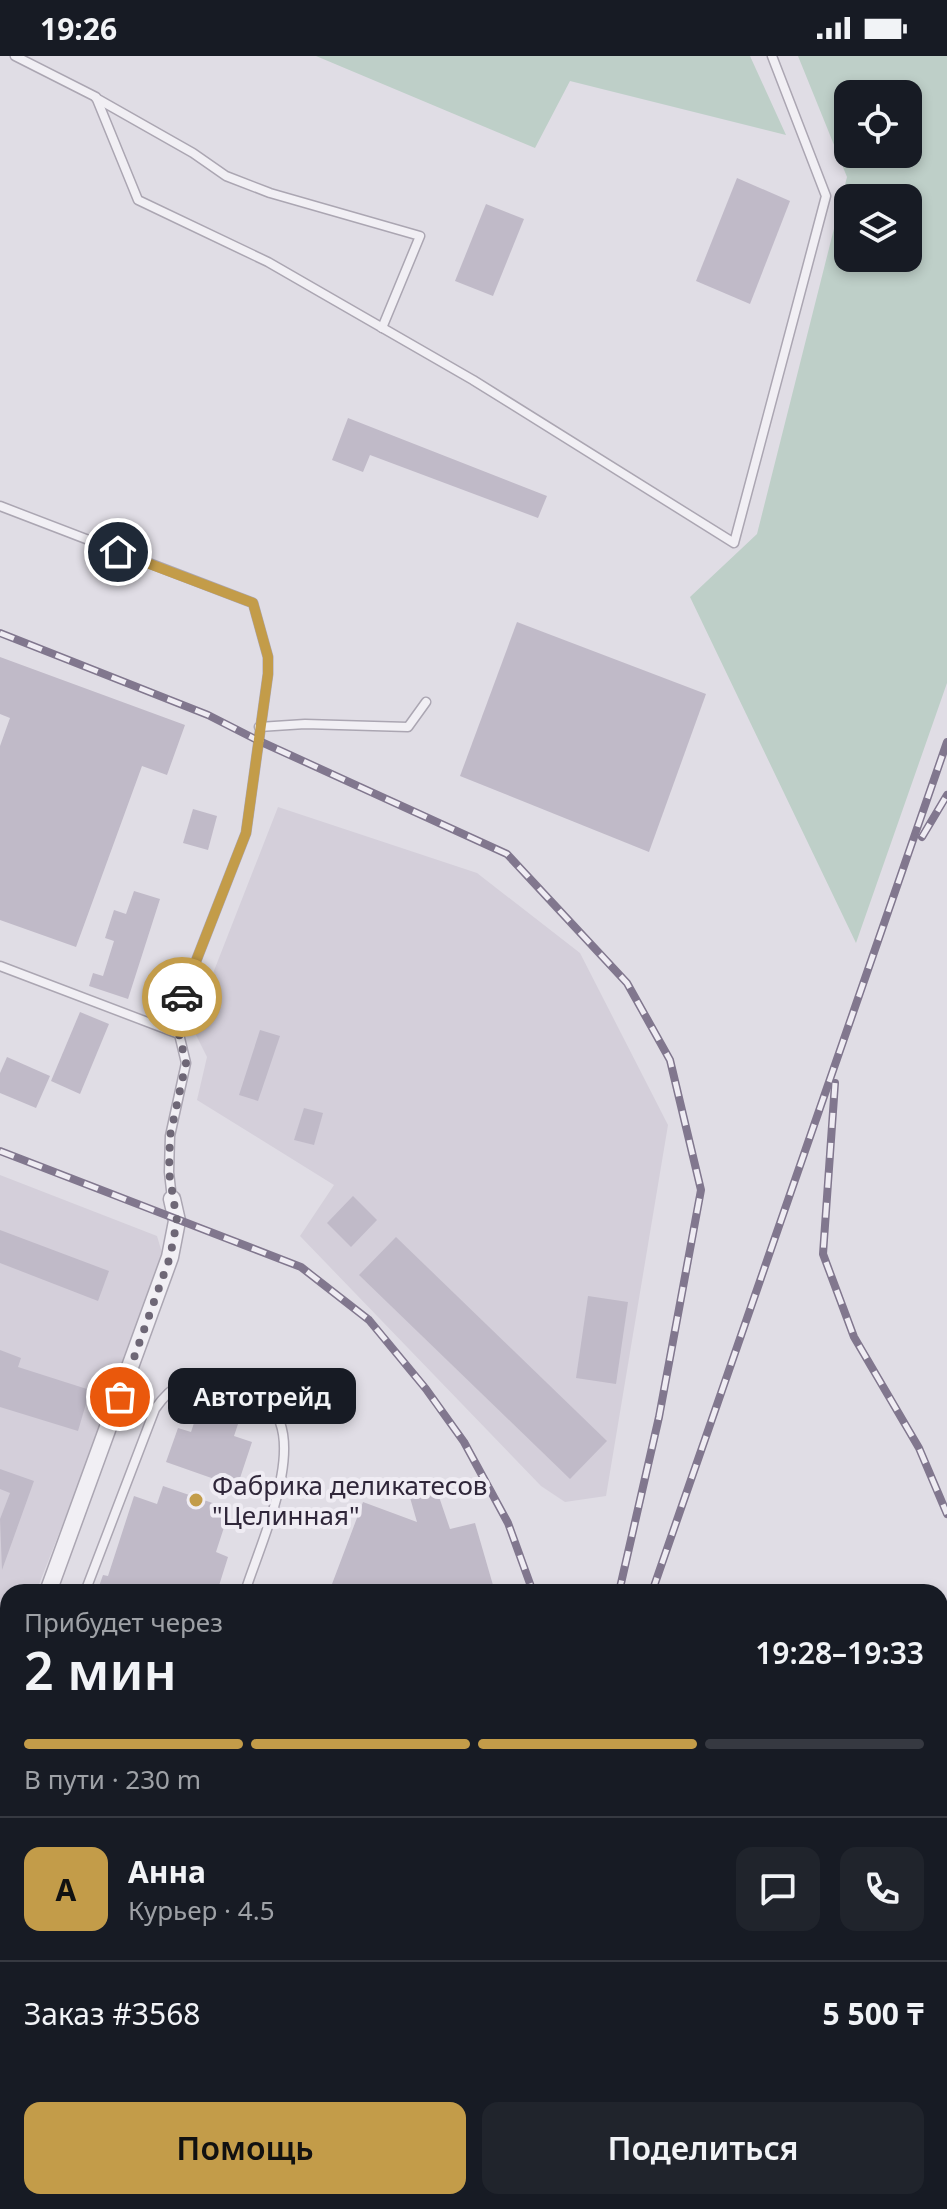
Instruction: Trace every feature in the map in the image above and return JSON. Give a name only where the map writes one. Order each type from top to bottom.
[{"type":"street","points":[[51,1584],[170,1257],[177,1221],[172,1199]]},
{"type":"lane","points":[[15,56],[96,97],[193,153],[226,176],[270,193],[420,236],[382,328]]},
{"type":"lane","points":[[96,97],[138,200],[268,262],[486,388],[734,543],[826,196],[772,56]]},
{"type":"lane","points":[[0,506],[253,603],[268,657],[246,833],[180,1002],[179,1034],[186,1063],[170,1136],[172,1199]]},
{"type":"lane","points":[[259,727],[305,724],[408,727],[426,702]]},
{"type":"lane","points":[[0,966],[179,1034]]},
{"type":"lane","points":[[88,1584],[155,1409],[167,1393],[181,1383],[200,1379],[265,1403],[277,1415],[285,1440],[285,1466],[248,1584]]},
{"type":"shaded area","points":[[316,56],[750,56],[786,135],[570,81],[535,148]]},
{"type":"shaded area","points":[[798,56],[947,56],[947,683],[856,943],[690,597],[757,534],[834,229],[834,272],[922,272],[922,184],[845,184],[847,177],[843,168],[922,168],[922,80],[834,80],[834,145]]},
{"type":"shaded area","points":[[278,807],[477,873],[580,953],[668,1125],[606,1496],[565,1502],[541,1486],[300,1236],[334,1185],[197,1100],[207,1057],[192,1027]]},
{"type":"shaded area","points":[[0,1175],[157,1236],[165,1263],[39,1584],[0,1584]]},
{"type":"building","points":[[737,178],[790,201],[750,304],[696,281]]},
{"type":"building","points":[[486,204],[524,219],[493,296],[455,281]]},
{"type":"building","points":[[348,418],[547,496],[538,518],[370,455],[363,472],[332,460]]},
{"type":"building","points":[[517,622],[706,694],[649,852],[460,776]]},
{"type":"building","points":[[0,657],[185,725],[167,775],[142,766],[76,947],[0,920],[0,746],[10,718],[0,714]]},
{"type":"building","points":[[193,809],[217,816],[208,850],[183,843]]},
{"type":"building","points":[[134,891],[160,899],[128,999],[89,986],[93,973],[103,976],[114,941],[105,938],[114,910],[126,914]]},
{"type":"building","points":[[80,1012],[109,1024],[80,1094],[51,1081]]},
{"type":"building","points":[[260,1030],[280,1036],[258,1101],[239,1095]]},
{"type":"building","points":[[7,1057],[50,1076],[36,1108],[0,1093],[0,1073]]},
{"type":"building","points":[[304,1108],[323,1113],[314,1145],[294,1140]]},
{"type":"building","points":[[353,1196],[377,1220],[351,1247],[327,1223]]},
{"type":"building","points":[[0,1230],[109,1271],[98,1301],[0,1263]]},
{"type":"building","points":[[396,1237],[607,1441],[570,1479],[359,1275]]},
{"type":"building","points":[[588,1296],[628,1302],[616,1384],[576,1378]]},
{"type":"building","points":[[0,1350],[21,1358],[18,1367],[90,1390],[78,1431],[0,1407]]},
{"type":"building","points":[[200,1405],[240,1418],[234,1436],[252,1442],[237,1487],[166,1462],[178,1428],[191,1432]]},
{"type":"building","points":[[0,1469],[34,1481],[2,1570],[0,1519],[10,1493],[0,1489]]},
{"type":"building","points":[[435,1485],[450,1529],[475,1523],[493,1584],[332,1584],[363,1502],[417,1522],[409,1494]]},
{"type":"building","points":[[163,1486],[230,1509],[216,1552],[228,1557],[220,1584],[100,1584],[103,1575],[108,1576],[134,1496],[157,1504]]},
{"type":"railway","points":[[0,633],[208,715],[507,854],[627,983],[670,1060],[701,1190],[659,1417],[621,1584]]},
{"type":"railway","points":[[655,1584],[947,742]]},
{"type":"railway","points":[[922,837],[947,795]]},
{"type":"railway","points":[[835,1083],[823,1254],[854,1337],[919,1448],[947,1514]]},
{"type":"railway","points":[[0,1151],[301,1267],[369,1320],[426,1389],[464,1442],[508,1523],[530,1584]]},
{"type":"way so far","points":[[120,1397],[170,1257],[177,1221],[169,1172],[170,1136],[186,1063],[178,1021],[182,997]]},
{"type":"place","name":"Автотрейд","points":[[120,1397]]},
{"type":"place","name":"Фабрика деликатесов \"Целинная\"","points":[[196,1500]]},
{"type":"route","points":[[118,552],[253,603],[268,657],[246,833],[182,997]]}]
